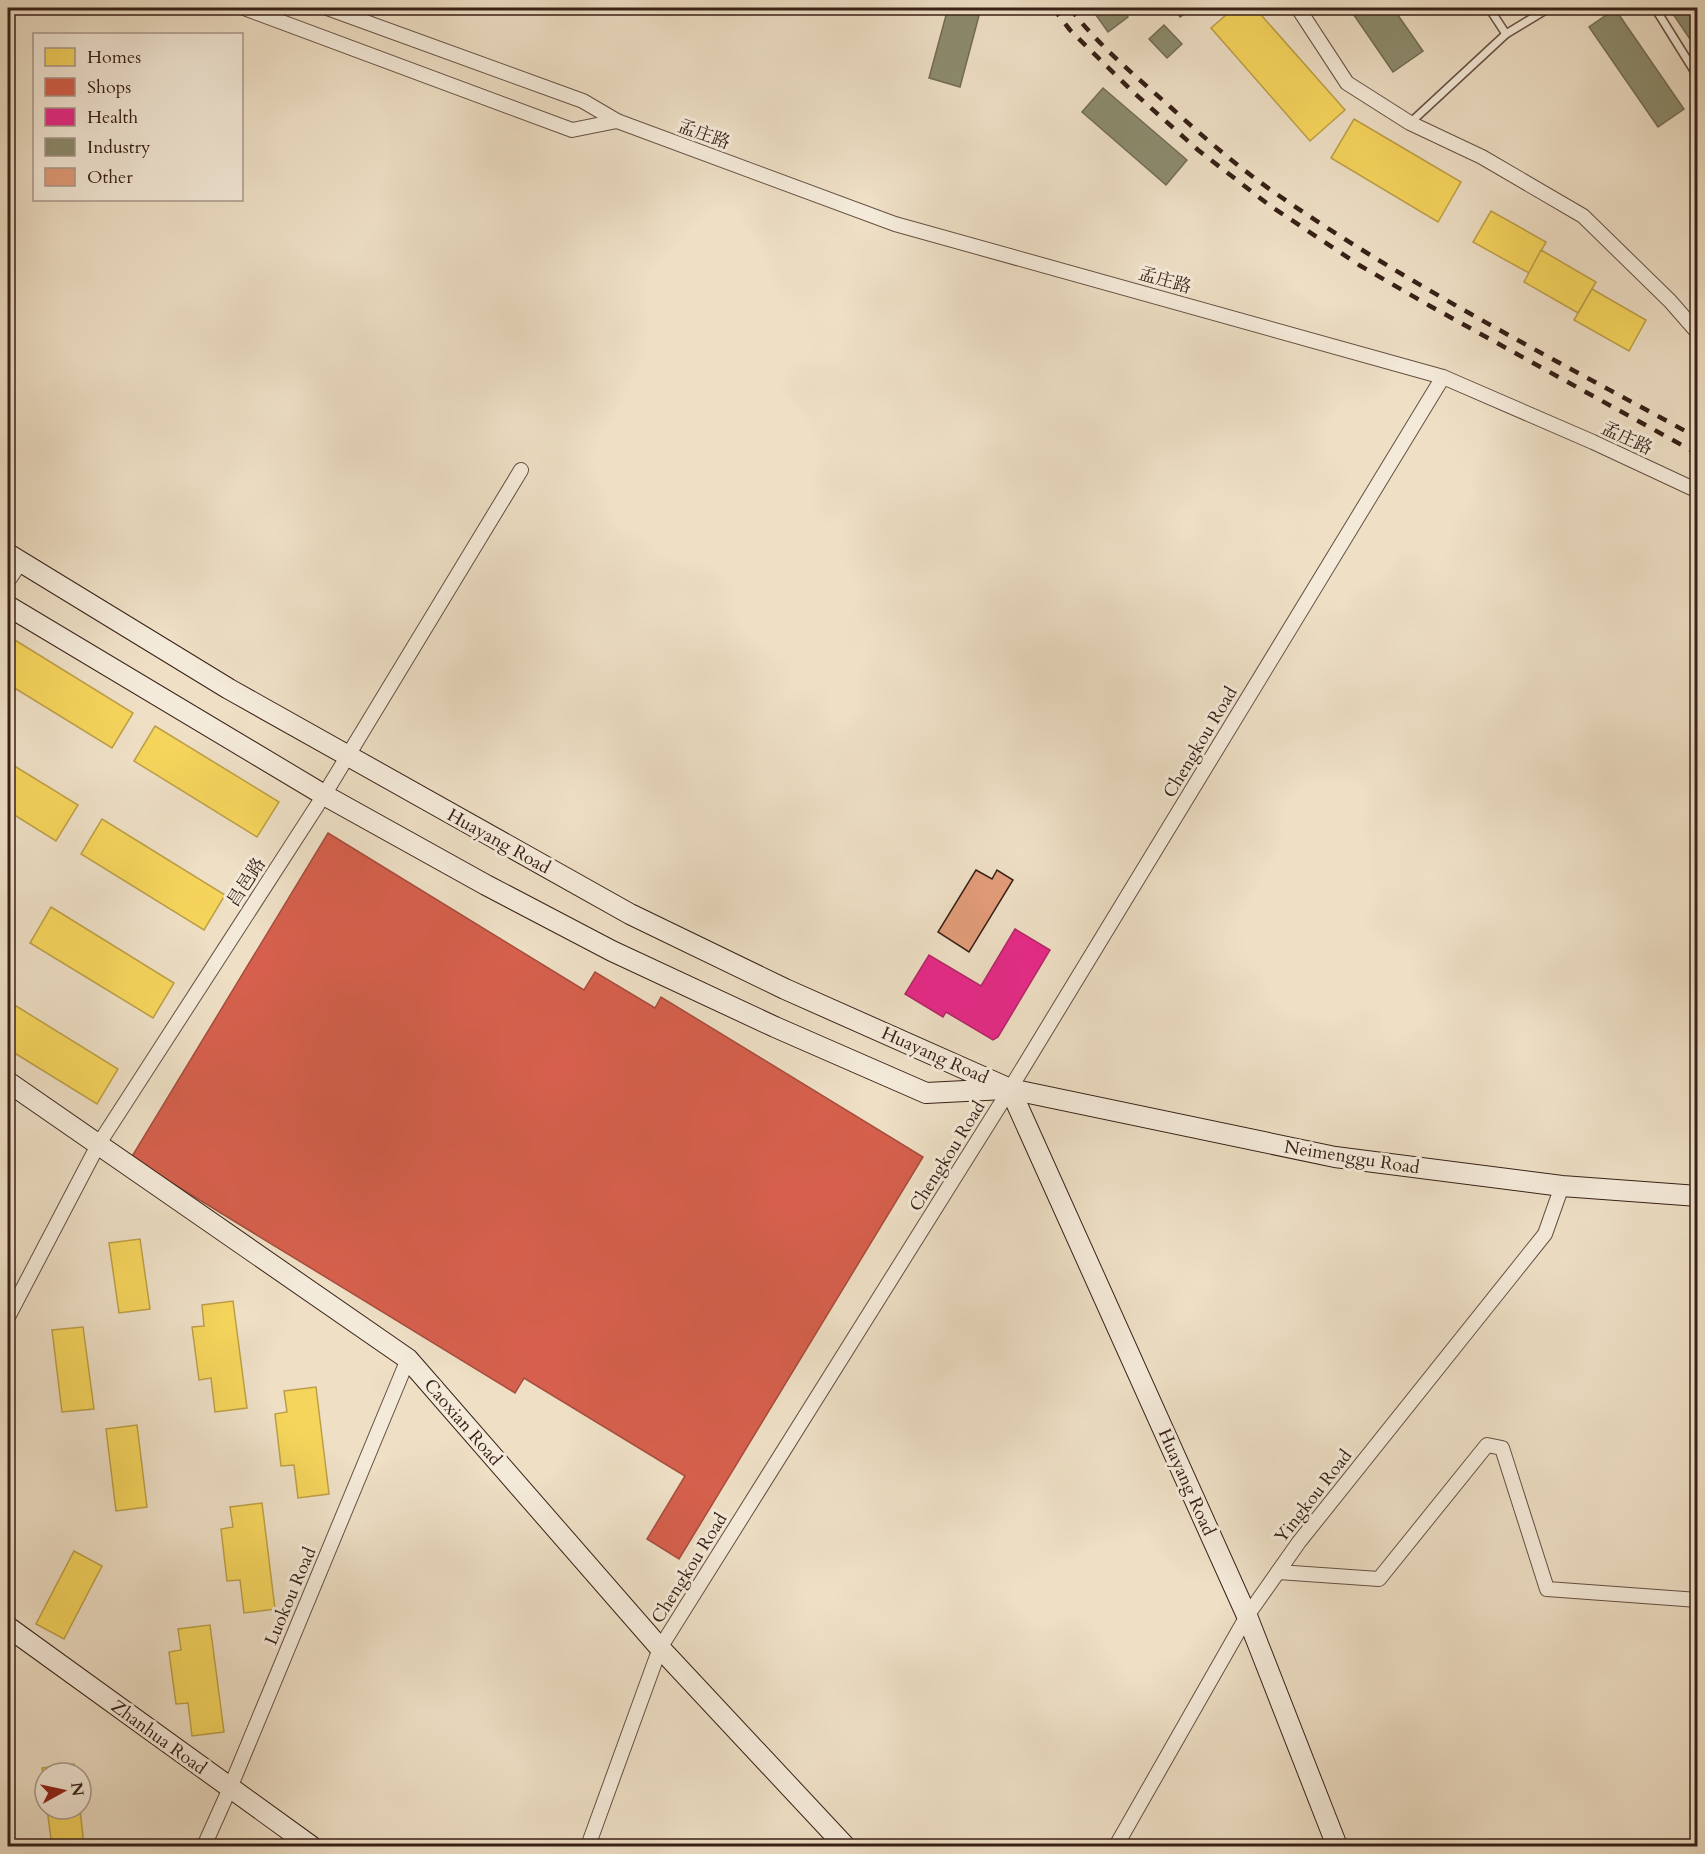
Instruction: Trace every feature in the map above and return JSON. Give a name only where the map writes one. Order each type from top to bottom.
[{"type":"main road","name":"Huayang Road","points":[[14,558],[229,689],[630,914],[785,989],[1010,1089],[1247,1616],[1337,1846]]},
{"type":"main road","name":"Huayang Road","points":[[8,606],[324,795],[486,885],[612,951],[775,1027],[926,1093],[1010,1089]]},
{"type":"main road","name":"Caoxian Road","points":[[8,1082],[408,1359],[660,1648],[845,1846]]},
{"type":"main road","name":"Neimenggu Road","points":[[1010,1089],[1335,1157],[1562,1186],[1698,1196]]},
{"type":"main road","name":"Zhanhua Road","points":[[8,1627],[311,1846]]},
{"type":"street","points":[[244,8],[572,130],[617,121]]},
{"type":"street","name":"孟庄路","points":[[327,8],[583,101],[617,121],[895,224],[1443,377],[1593,442],[1698,491]]},
{"type":"street","points":[[1298,8],[1347,83],[1410,123],[1482,157],[1583,216],[1670,301],[1698,333]]},
{"type":"street","name":"Chengkou Road","points":[[588,1846],[660,1648],[1010,1089],[1443,377]]},
{"type":"street","name":"昌邑路","points":[[8,1317],[98,1145],[324,795],[521,470]]},
{"type":"street","points":[[8,581],[14,558]]},
{"type":"street","name":"Yingkou Road","points":[[1116,1846],[1247,1616],[1299,1542],[1545,1233],[1562,1186]]},
{"type":"street","name":"Luokou Road","points":[[204,1846],[408,1359]]},
{"type":"street","points":[[1278,1572],[1379,1579],[1487,1445],[1502,1448],[1547,1589],[1698,1600]]},
{"type":"lane","points":[[1489,8],[1506,34]]},
{"type":"lane","points":[[1410,123],[1506,34],[1549,8]]},
{"type":"lane","points":[[1655,8],[1698,77]]},
{"type":"building: Homes","points":[[1234,8],[1255,8],[1345,110],[1310,141],[1211,28]]},
{"type":"building: Homes","points":[[1354,119],[1461,182],[1438,222],[1331,158]]},
{"type":"building: Homes","points":[[1491,211],[1546,242],[1529,273],[1473,242]]},
{"type":"building: Homes","points":[[1541,250],[1596,282],[1578,313],[1524,282]]},
{"type":"building: Homes","points":[[1592,289],[1646,320],[1629,351],[1574,320]]},
{"type":"building: Homes","points":[[10,637],[133,713],[112,748],[8,684],[8,641]]},
{"type":"building: Homes","points":[[155,726],[279,802],[257,837],[134,761]]},
{"type":"building: Homes","points":[[8,762],[78,805],[56,841],[8,811]]},
{"type":"building: Homes","points":[[102,819],[225,895],[204,930],[81,854]]},
{"type":"building: Homes","points":[[51,907],[174,983],[153,1018],[30,943]]},
{"type":"building: Homes","points":[[8,1001],[118,1069],[97,1104],[8,1049]]},
{"type":"building: Homes","points":[[140,1239],[150,1309],[119,1313],[109,1243]]},
{"type":"building: Homes","points":[[233,1301],[247,1408],[215,1412],[211,1378],[199,1380],[192,1327],[204,1326],[202,1305]]},
{"type":"building: Homes","points":[[83,1327],[94,1409],[62,1412],[52,1330]]},
{"type":"building: Homes","points":[[316,1387],[329,1494],[298,1498],[294,1465],[281,1466],[275,1414],[287,1412],[284,1391]]},
{"type":"building: Homes","points":[[137,1425],[147,1507],[116,1511],[106,1429]]},
{"type":"building: Homes","points":[[262,1503],[275,1609],[244,1613],[240,1580],[227,1581],[221,1529],[233,1527],[230,1507]]},
{"type":"building: Homes","points":[[74,1551],[102,1566],[64,1639],[36,1624]]},
{"type":"building: Homes","points":[[210,1625],[224,1732],[192,1736],[188,1703],[176,1704],[169,1652],[181,1650],[178,1629]]},
{"type":"building: Homes","points":[[49,1821],[81,1821],[84,1846],[52,1846]]},
{"type":"building: Shops","points":[[328,833],[584,990],[595,972],[655,1008],[661,997],[923,1157],[679,1559],[647,1539],[685,1476],[524,1378],[515,1393],[131,1158]]},
{"type":"building: Health","points":[[1015,929],[1050,950],[998,1037],[993,1040],[946,1012],[943,1017],[905,994],[929,955],[981,986]]},
{"type":"building: Industry","points":[[948,8],[981,8],[960,87],[929,78]]},
{"type":"building: Industry","points":[[1091,8],[1122,8],[1128,17],[1108,32]]},
{"type":"building: Industry","points":[[1174,8],[1194,8],[1180,17]]},
{"type":"building: Industry","points":[[1349,8],[1393,8],[1423,51],[1393,72]]},
{"type":"building: Industry","points":[[1669,8],[1698,8],[1698,51]]},
{"type":"building: Industry","points":[[1615,9],[1684,109],[1658,127],[1589,27]]},
{"type":"building: Industry","points":[[1164,25],[1182,44],[1167,58],[1149,39]]},
{"type":"building: Industry","points":[[1103,88],[1187,160],[1166,185],[1082,112]]},
{"type":"building: Other","points":[[976,870],[992,879],[997,870],[1013,880],[969,952],[938,932]]},
{"type":"railway","points":[[1053,8],[1070,30],[1132,91],[1198,150],[1269,205],[1359,265],[1698,454]]},
{"type":"railway","points":[[1070,8],[1103,46],[1128,70],[1193,128],[1278,195],[1328,229],[1432,292],[1698,438]]}]
